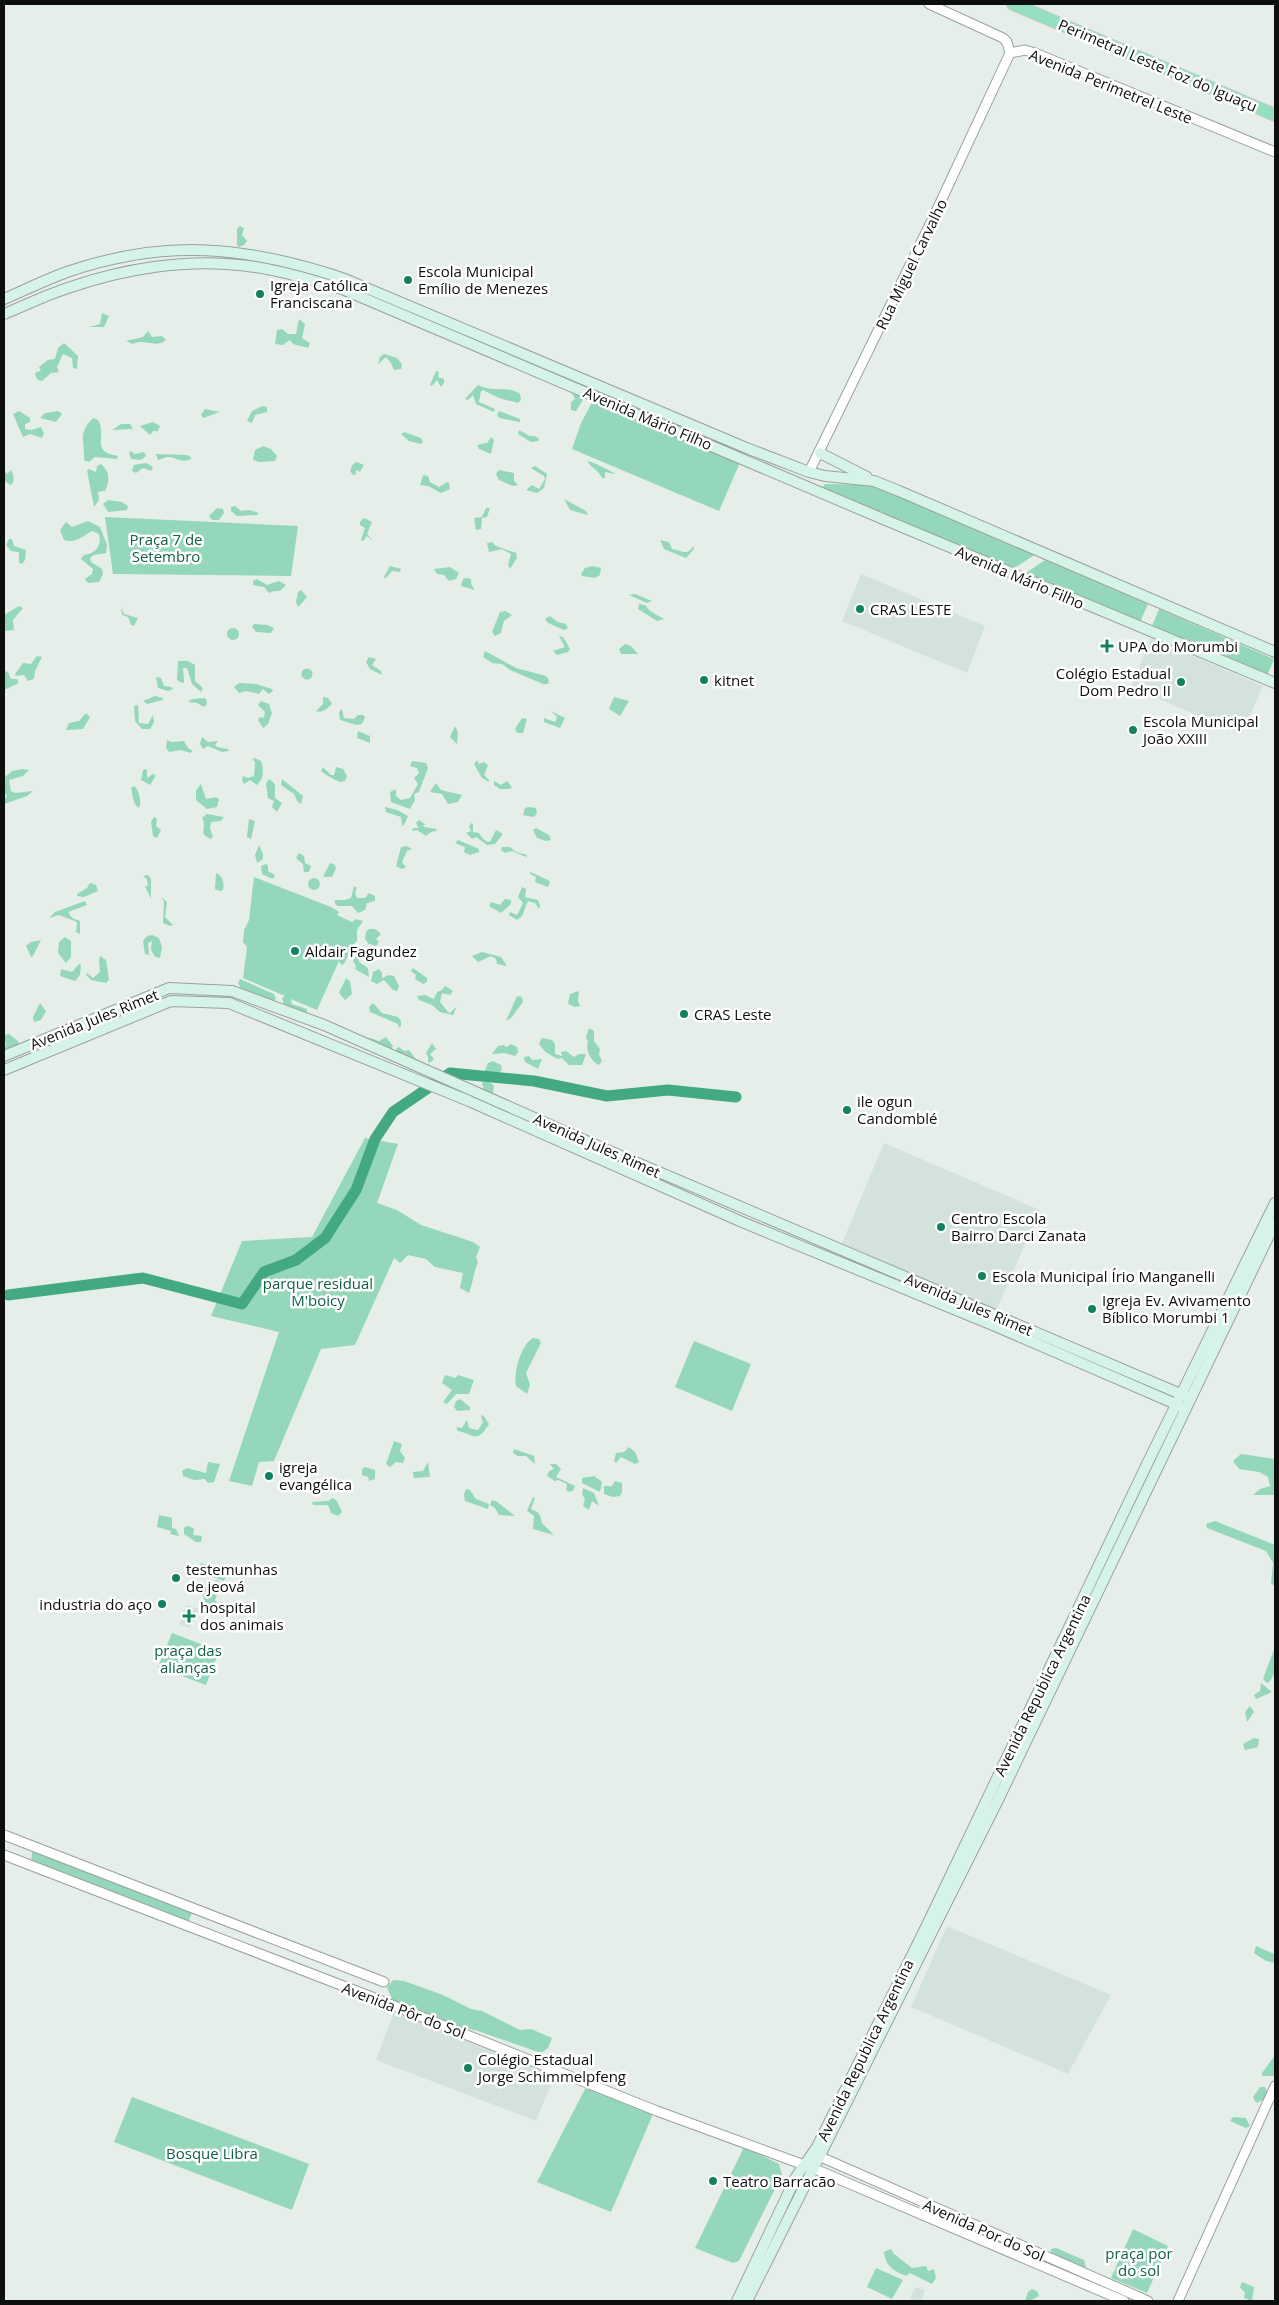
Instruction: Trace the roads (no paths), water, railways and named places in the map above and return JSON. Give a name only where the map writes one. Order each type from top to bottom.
[{"type":"highway","name":"Perimetral Leste Foz do Iguaçu","points":[[1013,4],[1275,115]]},
{"type":"main road","name":"Avenida Mário Filho","points":[[4,299],[67,272],[154,251],[207,249],[271,257],[297,263],[344,279],[716,436],[809,472],[825,476],[874,481],[1275,652]]},
{"type":"main road","name":"Avenida Mário Filho","points":[[4,314],[70,287],[138,270],[206,263],[240,265],[294,275],[342,289],[883,520],[1275,683]]},
{"type":"main road","points":[[820,453],[874,481]]},
{"type":"main road","name":"Avenida Jules Rimet","points":[[4,1056],[169,988],[232,991],[333,1029],[607,1150],[1186,1396]]},
{"type":"main road","name":"Avenida Jules Rimet","points":[[4,1070],[171,1001],[230,1003],[460,1097],[742,1222],[995,1326],[1181,1407]]},
{"type":"main road","name":"Avenida Republica Argentina","points":[[737,2301],[775,2218],[804,2165],[817,2156],[998,1800],[1122,1541],[1181,1407],[1275,1203]]},
{"type":"main road","name":"Avenida Republica Argentina","points":[[1186,1396],[1275,1223]]},
{"type":"main road","name":"Avenida Republica Argentina","points":[[747,2301],[815,2169],[817,2156],[1120,1521],[1181,1407]]},
{"type":"main road","points":[[1120,1521],[1122,1523],[1120,1535],[1122,1541]]},
{"type":"street","name":"Avenida Perimetrel Leste","points":[[929,4],[1003,38],[1008,42],[1010,53],[1025,50],[1035,53],[1275,152]]},
{"type":"street","name":"Rua Miguel Carvalho","points":[[809,472],[820,453],[1010,53]]},
{"type":"street","name":"Avenida Pôr do Sol","points":[[4,1835],[384,1982]]},
{"type":"street","name":"Avenida Pôr do Sol","points":[[4,1855],[377,1999],[657,2111],[815,2169]]},
{"type":"street","points":[[1178,2301],[1275,2086]]},
{"type":"street","name":"Avenida Por do Sol","points":[[817,2156],[1148,2301]]},
{"type":"street","name":"Avenida Por do Sol","points":[[815,2169],[1124,2301]]},
{"type":"waterway","points":[[8,1295],[143,1278],[242,1304],[264,1272],[296,1260],[325,1238],[356,1190],[375,1139],[393,1112],[450,1073],[534,1081],[607,1096],[668,1090],[736,1097]]},
{"type":"place","name":"Escola Municipal Emílio de Menezes","points":[[408,280]]},
{"type":"place","name":"Igreja Católica Franciscana","points":[[260,294]]},
{"type":"place","name":"CRAS LESTE","points":[[860,609]]},
{"type":"place","name":"UPA do Morumbi","points":[[1107,646]]},
{"type":"place","name":"kitnet","points":[[704,680]]},
{"type":"place","name":"Colégio Estadual Dom Pedro II","points":[[1181,682]]},
{"type":"place","name":"Escola Municipal João XXIII","points":[[1133,730]]},
{"type":"place","name":"Aldair Fagundez","points":[[295,951]]},
{"type":"place","name":"CRAS Leste","points":[[684,1014]]},
{"type":"place","name":"ile ogun Candomblé","points":[[847,1110]]},
{"type":"place","name":"Centro Escola Bairro Darci Zanata","points":[[941,1227]]},
{"type":"place","name":"Escola Municipal Írio Manganelli","points":[[982,1276]]},
{"type":"place","name":"Igreja Ev. Avivamento Bíblico Morumbi 1","points":[[1092,1309]]},
{"type":"place","name":"igreja evangélica","points":[[269,1476]]},
{"type":"place","name":"testemunhas de jeová","points":[[176,1578]]},
{"type":"place","name":"industria do aço","points":[[162,1604]]},
{"type":"place","name":"hospital dos animais","points":[[189,1616]]},
{"type":"place","name":"Colégio Estadual Jorge Schimmelpfeng","points":[[468,2068]]},
{"type":"place","name":"Teatro Barracão","points":[[713,2181]]},
{"type":"park label","name":"Praça 7 de Setembro","points":[[166,548]]},
{"type":"park label","name":"parque residual M'boicy","points":[[318,1292]]},
{"type":"park label","name":"praça das alianças","points":[[188,1658]]},
{"type":"park label","name":"Bosque Libra","points":[[212,2153]]},
{"type":"park label","name":"praça por do sol","points":[[1139,2262]]}]
